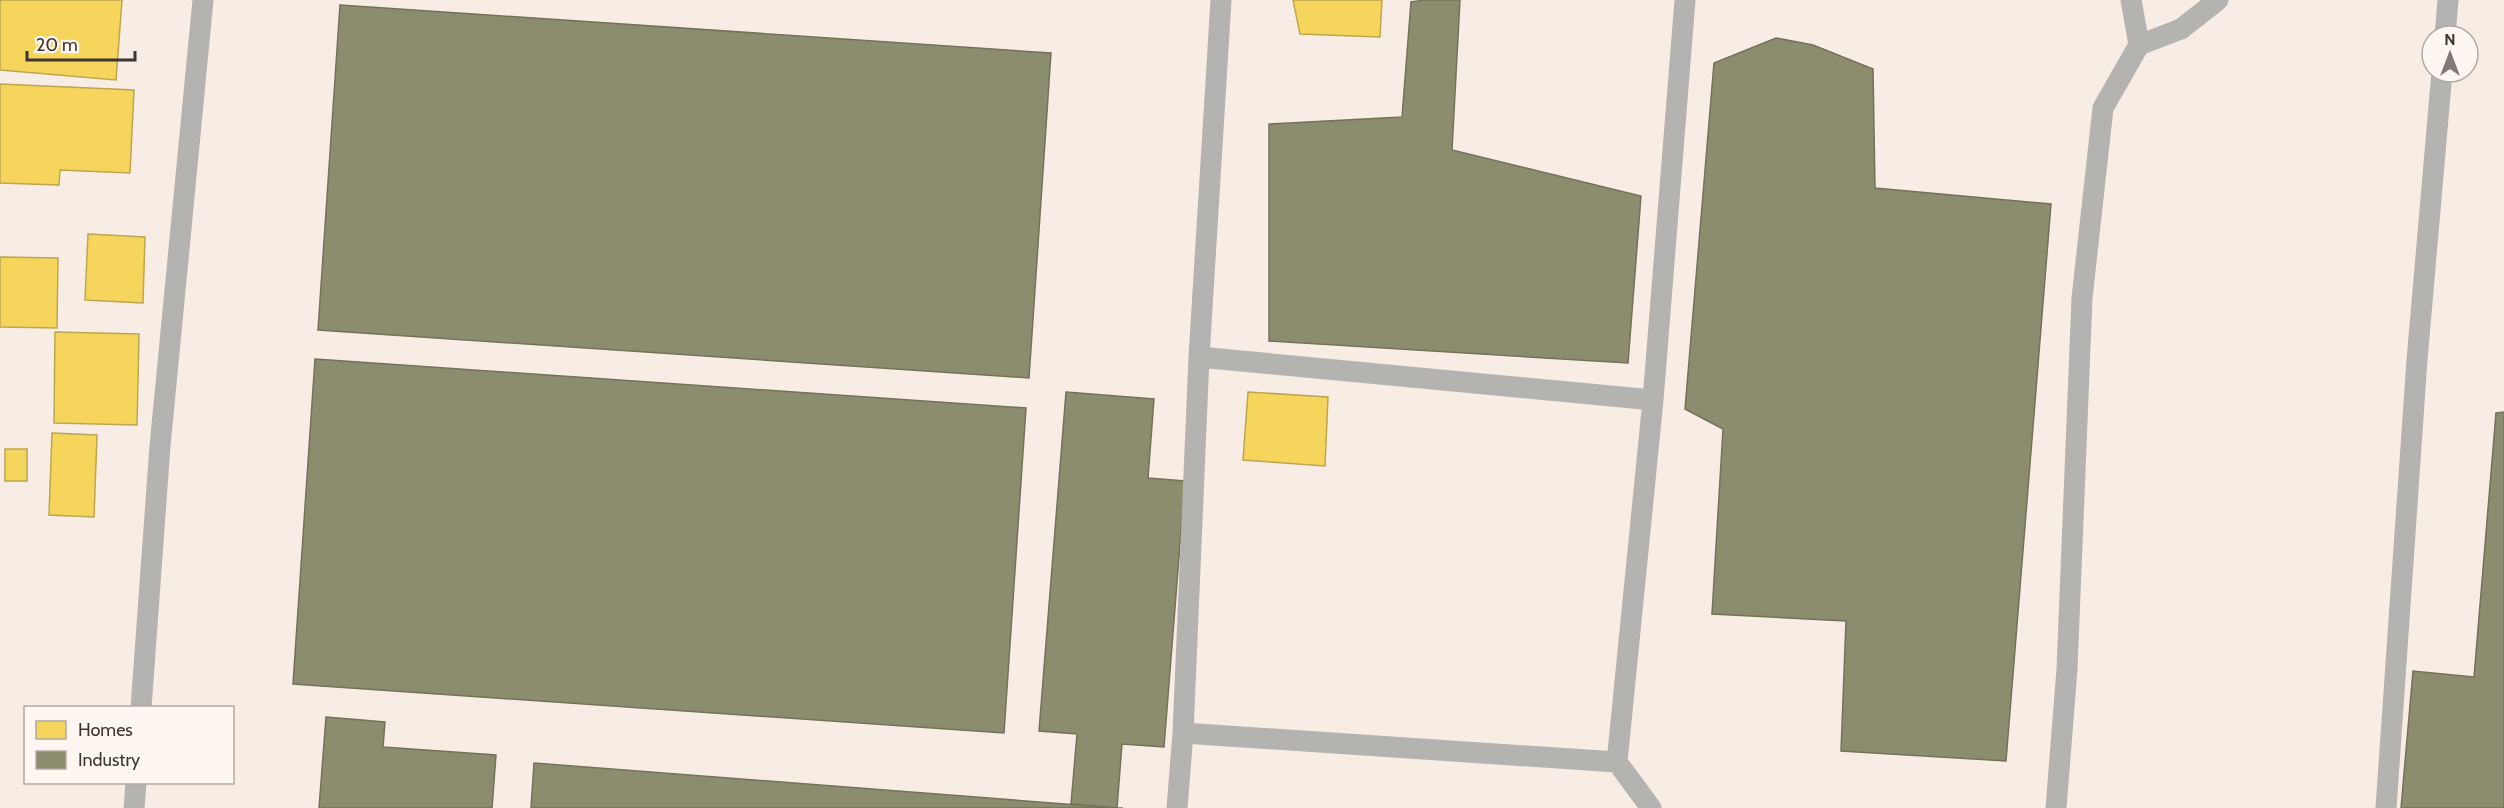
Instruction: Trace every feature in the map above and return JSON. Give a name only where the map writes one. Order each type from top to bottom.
[{"type":"lane","points":[[141,706],[160,446],[203,0]]},
{"type":"lane","points":[[1177,808],[1183,733],[1199,357],[1221,0]]},
{"type":"lane","points":[[1651,808],[1617,762],[1653,400],[1685,0]]},
{"type":"lane","points":[[2056,808],[2067,669],[2085,274],[2103,108],[2139,45],[2132,0]]},
{"type":"lane","points":[[2139,45],[2181,29],[2217,0]]},
{"type":"lane","points":[[2446,24],[2448,0]]},
{"type":"lane","points":[[2386,808],[2416,372],[2441,84]]},
{"type":"lane","points":[[1199,357],[1653,400]]},
{"type":"lane","points":[[1183,733],[1617,762]]},
{"type":"lane","points":[[134,808],[136,784]]},
{"type":"shaded area","points":[[0,0],[2504,0],[2504,808],[0,808]]},
{"type":"building: Homes","points":[[0,0],[122,0],[116,80],[0,70]]},
{"type":"building: Homes","points":[[1293,0],[1382,0],[1380,37],[1300,34]]},
{"type":"building: Homes","points":[[0,84],[134,90],[130,173],[60,170],[59,185],[0,183]]},
{"type":"building: Homes","points":[[88,234],[145,237],[143,303],[85,300]]},
{"type":"building: Homes","points":[[0,257],[58,258],[57,328],[0,327]]},
{"type":"building: Homes","points":[[55,332],[139,334],[137,425],[54,423]]},
{"type":"building: Homes","points":[[1248,392],[1328,397],[1325,466],[1243,460]]},
{"type":"building: Homes","points":[[52,433],[97,435],[94,517],[49,515]]},
{"type":"building: Homes","points":[[5,449],[27,449],[27,481],[5,481]]},
{"type":"building: Industry","points":[[1460,0],[1452,150],[1641,196],[1628,363],[1269,341],[1269,124],[1402,117],[1411,2]]},
{"type":"building: Industry","points":[[340,5],[1051,53],[1029,378],[318,330]]},
{"type":"building: Industry","points":[[1776,38],[1813,45],[1873,69],[1875,188],[2051,204],[2006,761],[1841,751],[1846,621],[1712,614],[1723,429],[1685,409],[1714,63]]},
{"type":"building: Industry","points":[[315,359],[1026,408],[1004,733],[293,684]]},
{"type":"building: Industry","points":[[1066,392],[1154,399],[1148,478],[1185,481],[1164,747],[1122,744],[1117,808],[1071,804],[1077,734],[1039,731]]},
{"type":"building: Industry","points":[[2504,412],[2504,808],[2401,808],[2413,671],[2474,677],[2496,413]]},
{"type":"building: Industry","points":[[326,717],[385,722],[383,747],[496,755],[492,808],[319,808]]},
{"type":"building: Industry","points":[[534,763],[1117,808],[531,808]]}]
